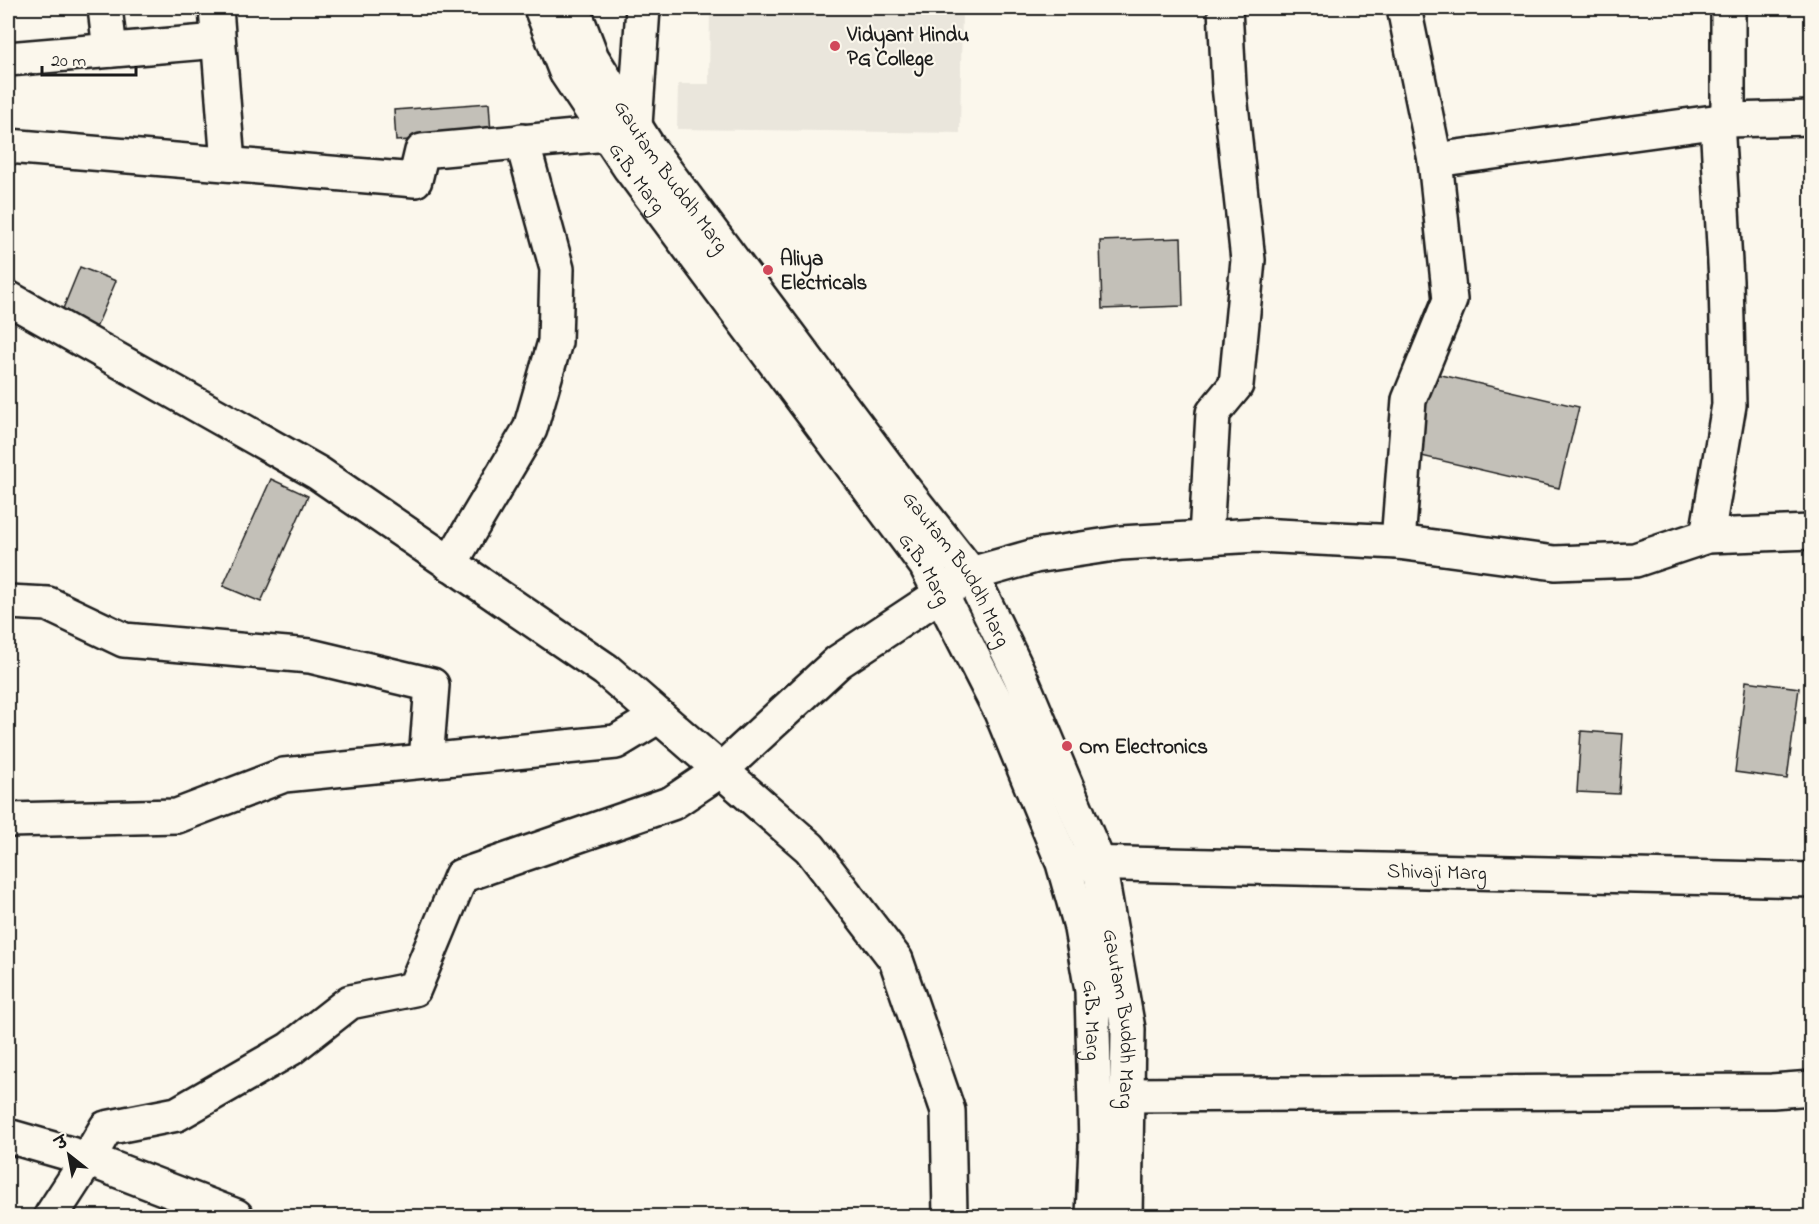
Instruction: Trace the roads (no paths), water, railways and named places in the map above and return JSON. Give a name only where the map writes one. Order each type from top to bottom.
[{"type":"street","points":[[105,8],[110,50]]},
{"type":"street","points":[[216,8],[228,165]]},
{"type":"street","name":"G.B. Marg","points":[[541,8],[566,72],[621,129],[630,168],[926,565],[1001,712],[1063,863],[1080,923],[1092,991],[1096,1144],[1092,1216]]},
{"type":"street","name":"Gautam Buddh Marg","points":[[573,8],[621,129],[650,150],[889,470],[971,574],[1020,676],[1100,864],[1128,1029],[1125,1216]]},
{"type":"street","points":[[8,146],[415,180],[422,151],[621,129],[643,8]]},
{"type":"street","points":[[1206,537],[1213,413],[1236,385],[1248,260],[1229,86],[1225,8]]},
{"type":"street","points":[[1398,542],[1409,400],[1450,300],[1435,160],[1404,8]]},
{"type":"street","points":[[1707,536],[1729,405],[1723,120],[1728,8]]},
{"type":"street","points":[[8,59],[218,41]]},
{"type":"street","points":[[1435,160],[1723,120],[1812,118]]},
{"type":"street","points":[[450,564],[530,429],[555,342],[557,269],[522,141]]},
{"type":"street","points":[[8,298],[318,473],[606,670],[810,848],[896,960],[948,1111],[950,1216]]},
{"type":"street","points":[[51,1216],[106,1128],[177,1114],[290,1049],[350,1002],[414,989],[460,876],[672,803],[721,770],[838,662],[971,574],[1035,556],[1120,543],[1206,537],[1256,535],[1398,542],[1555,563],[1635,560],[1707,536],[1812,532]]},
{"type":"street","points":[[8,602],[48,604],[124,640],[310,656],[432,685],[426,762]]},
{"type":"street","points":[[8,820],[177,816],[284,775],[616,742],[659,716]]},
{"type":"street","name":"Shivaji Marg","points":[[1063,863],[1812,880]]},
{"type":"street","points":[[1127,1095],[1772,1091],[1812,1088]]},
{"type":"street","points":[[8,1136],[88,1159],[236,1216]]},
{"type":"place","name":"Vidyant Hindu PG College","points":[[835,46]]},
{"type":"place","name":"Aliya Electricals","points":[[768,270]]},
{"type":"place","name":"Om Electronics","points":[[1067,746]]}]
